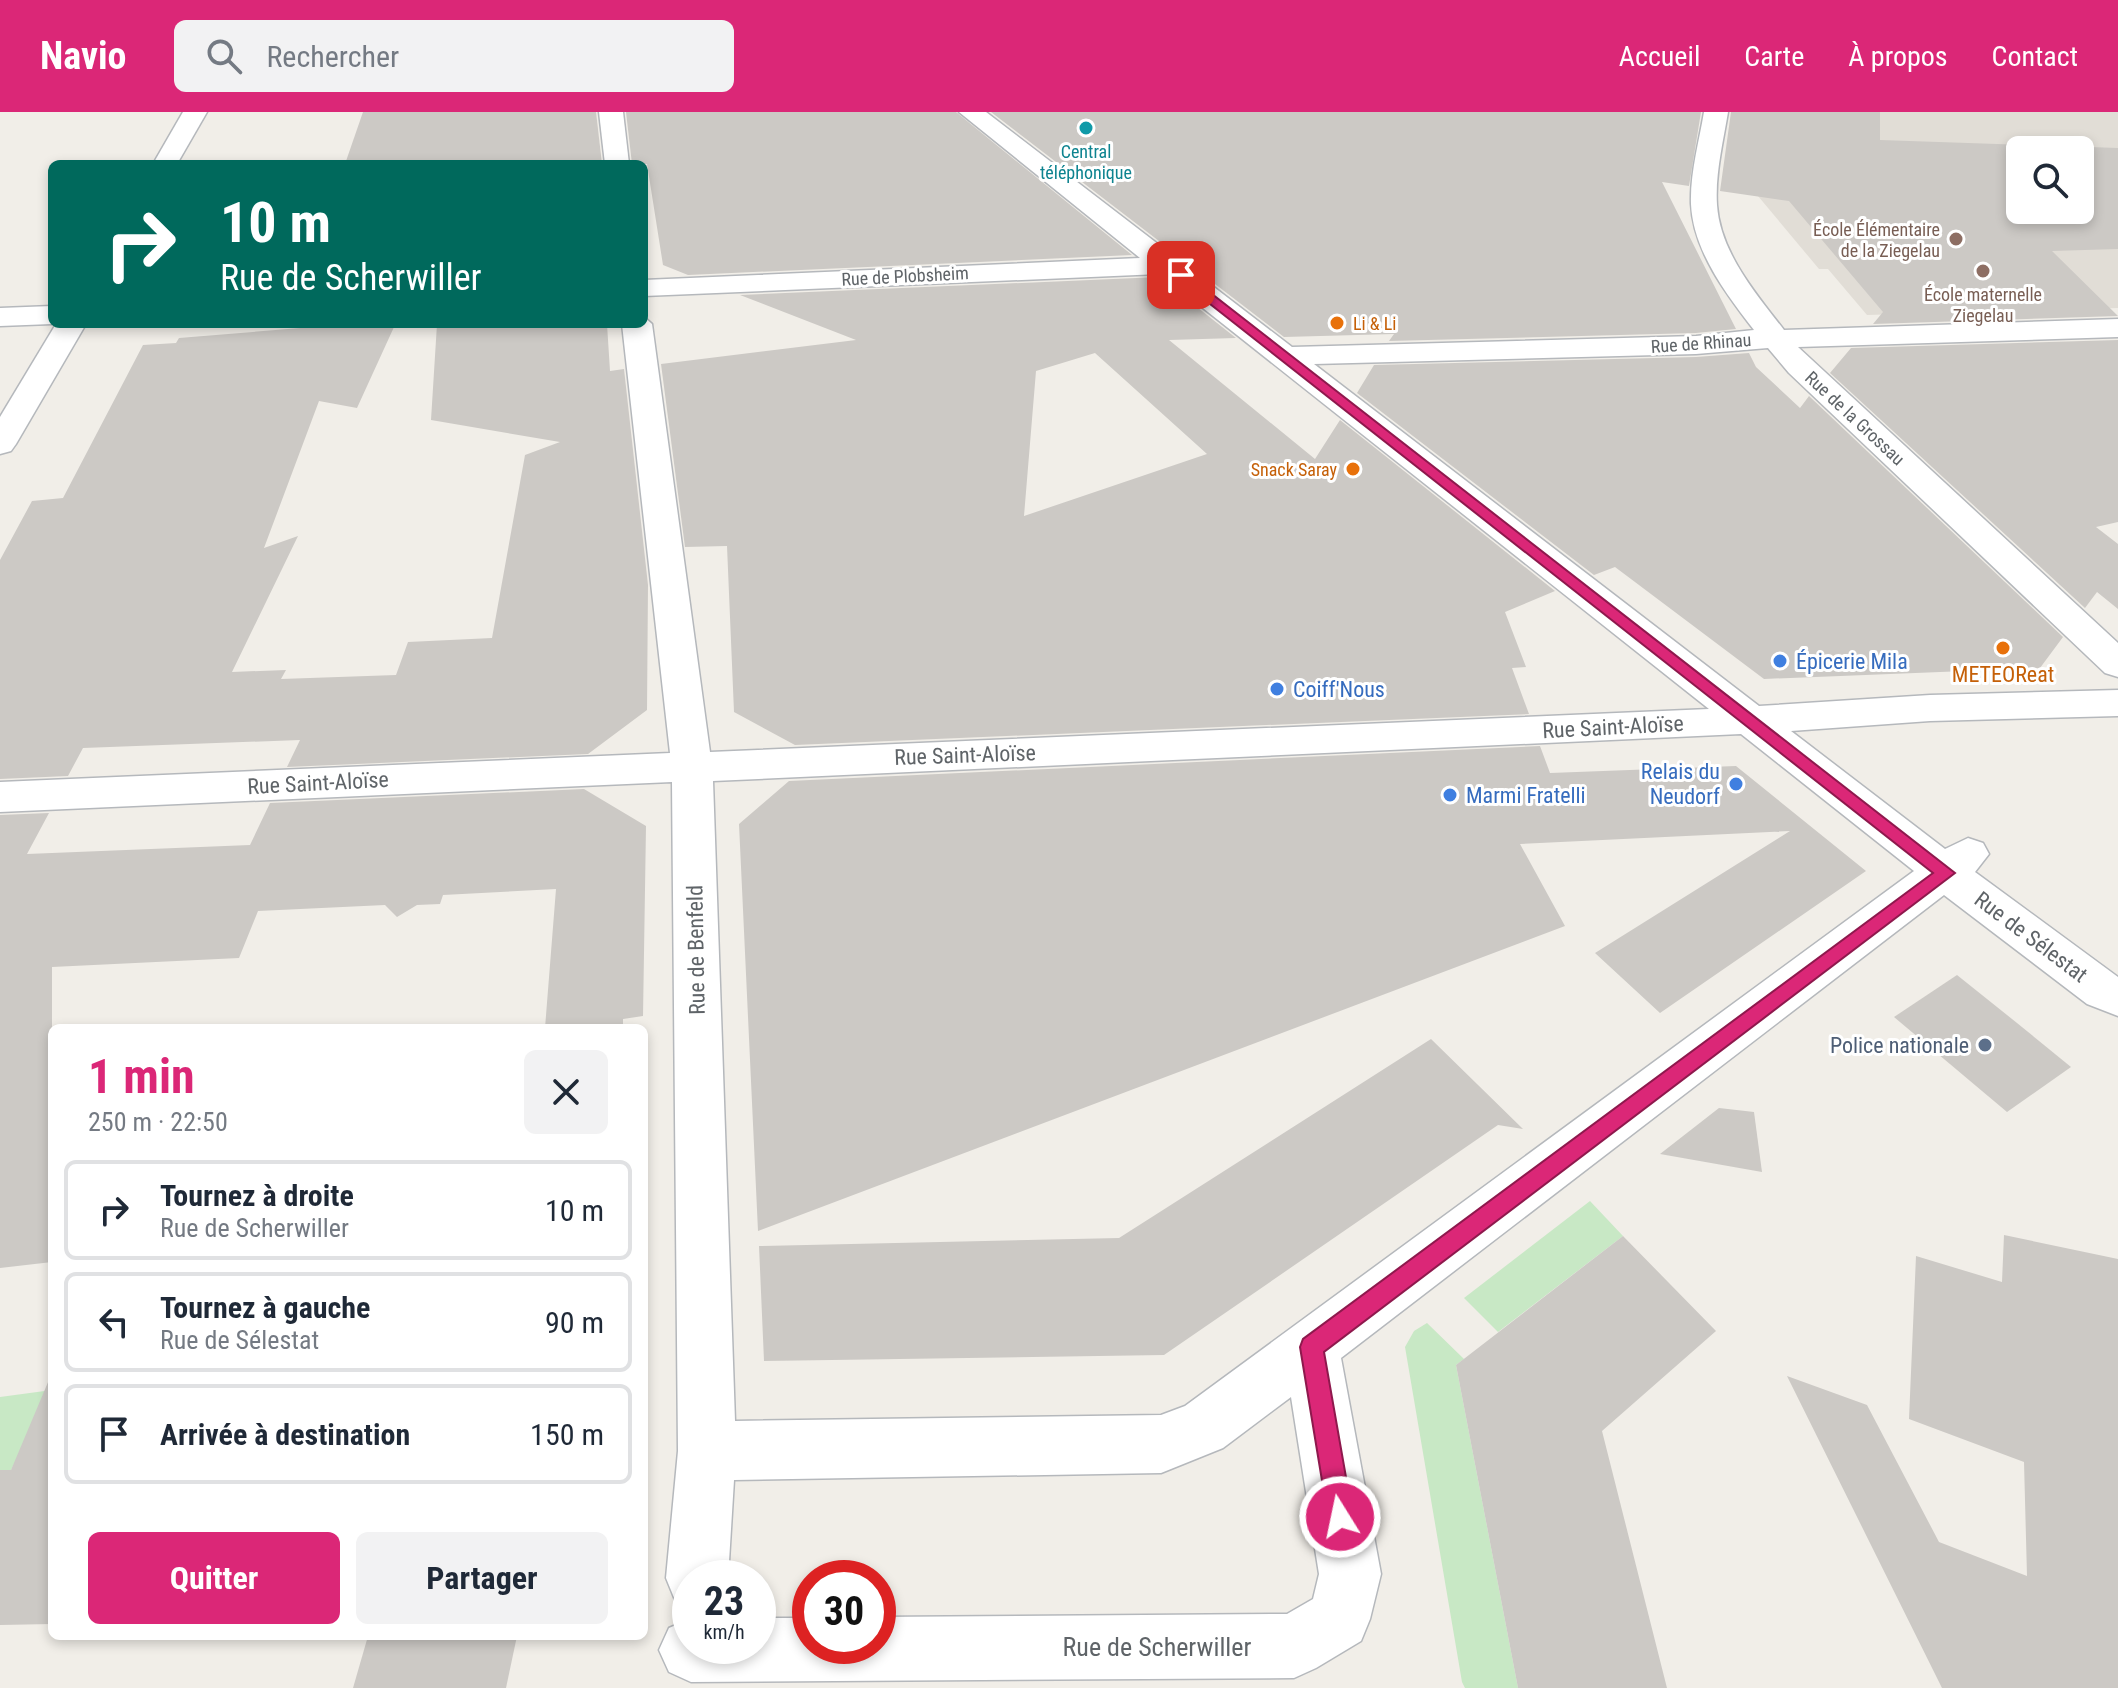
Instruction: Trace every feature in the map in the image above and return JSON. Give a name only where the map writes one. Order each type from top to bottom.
[{"type":"street","points":[[167,160],[195,112]]},
{"type":"street","points":[[611,112],[617,160]]},
{"type":"street","name":"Rue de Sélestat","points":[[971,112],[1750,718],[1957,864],[2103,991],[2118,997]]},
{"type":"street","name":"Rue de la Grossau","points":[[1716,112],[1704,197],[1705,218],[1719,254],[1775,338],[1800,367],[2118,664]]},
{"type":"street","name":"Rue de Plobsheim","points":[[648,288],[1167,265]]},
{"type":"street","points":[[0,317],[48,315]]},
{"type":"street","points":[[0,444],[69,328]]},
{"type":"street","name":"Rue de Benfeld","points":[[637,328],[692,767],[707,1451],[698,1560]]},
{"type":"street","name":"Rue de Rhinau","points":[[1283,356],[1696,345],[1775,338],[2118,328]]},
{"type":"street","name":"Rue Saint-Aloïse","points":[[0,797],[1687,724],[1930,708],[2118,703]]},
{"type":"street","points":[[1930,708],[1954,740]]},
{"type":"street","points":[[707,1451],[1161,1444],[1203,1428],[1957,864]]},
{"type":"street","name":"Rue de Scherwiller","points":[[776,1659],[1294,1646],[1339,1619],[1350,1574],[1311,1347]]},
{"type":"shaded area","name":"École Élémentaire de la Ziegelau","points":[[1753,112],[2118,112],[2118,308],[1867,315],[1828,269],[1819,269],[1758,196]]},
{"type":"green space","points":[[1590,1201],[1623,1236],[1498,1332],[1464,1298]]},
{"type":"green space","points":[[1427,1323],[1464,1359],[1456,1365],[1518,1688],[1465,1688],[1462,1682],[1405,1347],[1414,1331]]},
{"type":"green space","points":[[48,1391],[48,1457],[17,1458],[11,1470],[0,1470],[0,1397]]},
{"type":"building","points":[[363,112],[596,112],[602,160],[346,160]]},
{"type":"building","points":[[626,112],[956,112],[1132,255],[688,275],[663,265],[648,160],[632,160]]},
{"type":"building","points":[[991,112],[1701,112],[1689,186],[1662,182],[1736,329],[1696,333],[1389,341],[1394,334],[1284,337]]},
{"type":"building","name":"École Élémentaire de la Ziegelau","points":[[1731,112],[1880,112],[1880,140],[2006,144],[2006,224],[2094,224],[2094,147],[2118,148],[2118,249],[2052,251],[2118,316],[1873,324],[1883,312],[1789,201],[1720,191]]},
{"type":"building","points":[[1159,277],[1236,338],[1169,340],[1315,459],[1340,420],[1555,591],[1505,612],[1526,667],[1512,668],[1529,714],[795,745],[734,712],[727,546],[685,547],[661,364],[856,340],[740,295]],"holes":[[[1095,353],[1207,454],[1024,516],[1036,371]]]},
{"type":"building","points":[[300,328],[394,328],[357,408],[319,401],[264,548],[298,536],[232,672],[286,670],[281,679],[396,675],[408,642],[492,638],[525,455],[560,442],[431,420],[437,328],[607,328],[610,371],[624,369],[648,585],[647,710],[588,754],[287,767],[300,740],[83,748],[68,776],[0,779],[0,560],[32,501],[63,498],[143,345],[176,343],[179,338]]},
{"type":"building","points":[[2118,340],[2118,522],[2096,527],[2118,544],[2118,609],[2097,592],[2085,608],[1830,373],[1851,348]]},
{"type":"building","points":[[1749,353],[1756,367],[1800,408],[1809,396],[2063,637],[2040,668],[1764,679],[1615,567],[1594,575],[1357,393],[1374,365]]},
{"type":"building","points":[[1540,746],[1550,773],[1736,766],[1866,871],[1660,1013],[1595,953],[1790,831],[1520,844],[1565,926],[758,1231],[739,824],[789,781]]},
{"type":"building","points":[[584,789],[646,826],[643,1016],[623,1019],[623,1024],[545,1024],[556,889],[443,895],[440,904],[417,905],[397,917],[385,905],[258,911],[239,958],[52,967],[52,1024],[48,1024],[48,1262],[0,1268],[0,815],[49,813],[27,854],[250,845],[270,803]]},
{"type":"building","name":"Police nationale","points":[[1957,975],[2071,1067],[2007,1112],[1894,1017]]},
{"type":"building","points":[[1431,1039],[1523,1129],[1498,1125],[1164,1355],[764,1361],[759,1246],[1119,1238]]},
{"type":"building","points":[[1719,1108],[1754,1112],[1762,1172],[1660,1154]]},
{"type":"building","points":[[2004,1235],[2118,1259],[2118,1688],[1942,1688],[1787,1376],[1867,1405],[1939,1542],[2027,1576],[2024,1462],[1909,1419],[1916,1256],[2002,1282]]},
{"type":"building","points":[[1623,1236],[1716,1331],[1602,1431],[1667,1688],[1518,1688],[1456,1365]]},
{"type":"building","points":[[48,1382],[48,1624],[0,1625],[0,1470],[11,1470]]},
{"type":"building","points":[[367,1640],[516,1640],[506,1688],[353,1688]]},
{"type":"place","name":"Central téléphonique","points":[[1086,128]]},
{"type":"place","name":"École Élémentaire de la Ziegelau","points":[[1956,239]]},
{"type":"place","name":"École maternelle Ziegelau","points":[[1983,271]]},
{"type":"place","name":"Li & Li","points":[[1337,323]]},
{"type":"place","name":"Snack Saray","points":[[1353,469]]},
{"type":"place","name":"METEOReat","points":[[2003,648]]},
{"type":"place","name":"Épicerie Mila","points":[[1780,661]]},
{"type":"place","name":"Coiff'Nous","points":[[1277,689]]},
{"type":"place","name":"Relais du Neudorf","points":[[1736,784]]},
{"type":"place","name":"Marmi Fratelli","points":[[1450,795]]},
{"type":"place","name":"Police nationale","points":[[1985,1045]]},
{"type":"route","points":[[1181,275],[1946,873],[1311,1347],[1340,1517]]}]
